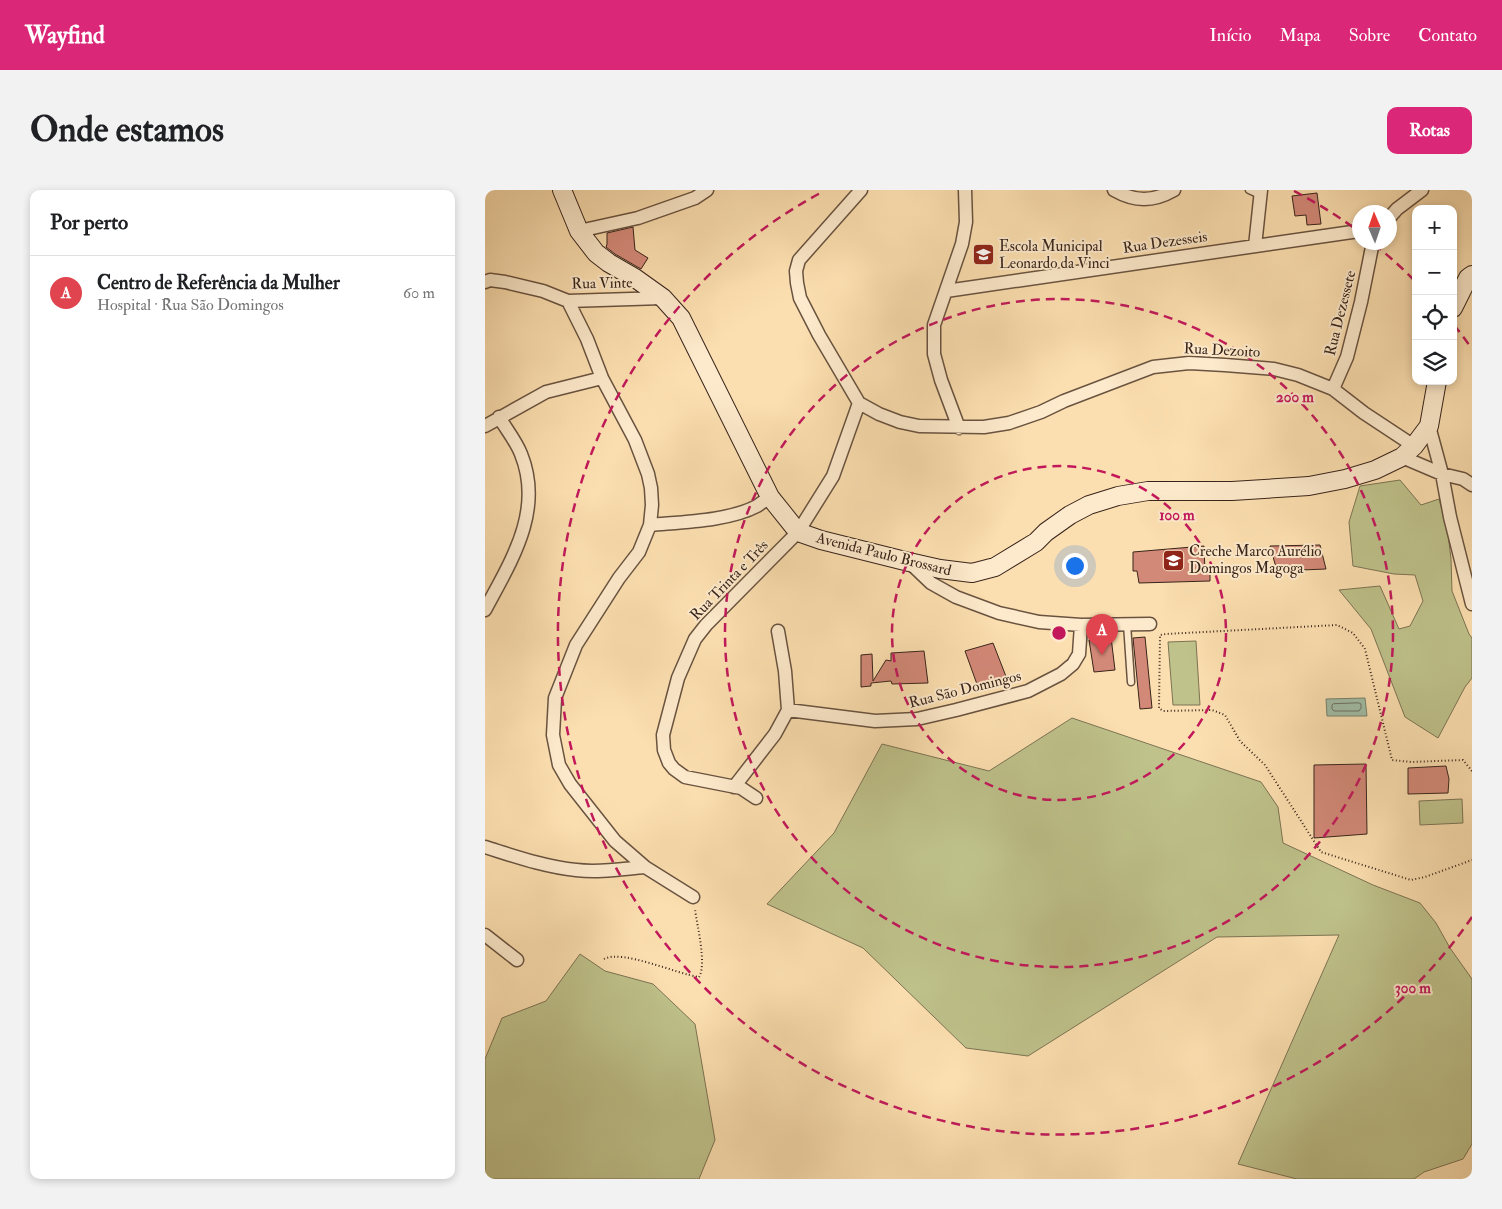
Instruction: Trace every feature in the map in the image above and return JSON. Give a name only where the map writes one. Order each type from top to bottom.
[{"type":"main road","name":"Avenida Paulo Brossard","points":[[561,190],[579,231],[596,253],[663,298],[681,318],[770,497],[798,532],[821,540],[909,562],[972,573],[995,567],[1036,542],[1046,532],[1070,515],[1089,505],[1118,496],[1148,491],[1232,491],[1309,486],[1345,479],[1375,470],[1408,452],[1429,426],[1436,385]]},
{"type":"main road","points":[[1457,300],[1468,278],[1472,276]]},
{"type":"street","points":[[579,231],[638,218],[695,198],[707,190]]},
{"type":"street","points":[[859,403],[819,336],[800,298],[797,271],[799,260],[861,190]]},
{"type":"street","points":[[959,428],[941,380],[934,354],[934,325],[962,244],[967,222],[965,190]]},
{"type":"street","points":[[1115,190],[1138,200],[1163,196],[1174,190]]},
{"type":"street","points":[[1397,209],[1423,190]]},
{"type":"street","points":[[1255,246],[1257,192]]},
{"type":"street","name":"Rua Dezesseis","points":[[947,291],[1352,232]]},
{"type":"street","name":"Rua Dezessete","points":[[1333,389],[1347,357],[1371,250]]},
{"type":"street","name":"Rua Vinte","points":[[485,282],[489,280],[505,282],[543,291],[568,301],[663,298]]},
{"type":"street","points":[[568,301],[587,339],[602,378],[635,440],[648,474],[652,505],[650,525],[639,552],[619,578],[576,645],[555,698],[553,735],[559,765],[570,784],[615,841],[645,867],[693,897]]},
{"type":"street","name":"Rua Dezoito","points":[[859,403],[879,414],[900,422],[919,426],[984,427],[1009,423],[1041,412],[1064,401],[1153,367],[1189,363],[1274,369],[1298,375],[1333,389],[1408,452],[1442,474],[1463,479],[1472,485]]},
{"type":"street","points":[[485,426],[546,392],[602,378]]},
{"type":"street","name":"Rua Trinta e Três","points":[[756,798],[741,788],[685,777],[669,763],[664,750],[663,735],[678,678],[695,639],[706,625],[798,532],[833,476],[859,403]]},
{"type":"street","points":[[485,610],[513,557],[525,524],[529,506],[528,481],[521,452],[499,417]]},
{"type":"street","points":[[1429,426],[1472,604]]},
{"type":"street","points":[[650,525],[689,522],[722,516],[757,506],[770,497]]},
{"type":"street","points":[[909,562],[931,584],[999,613],[1039,622],[1081,625],[1150,624]]},
{"type":"street","name":"Rua São Domingos","points":[[787,710],[875,721],[917,719],[1028,691],[1061,674],[1073,664],[1079,654],[1081,625]]},
{"type":"street","points":[[734,786],[775,734],[787,710],[785,671],[778,631]]},
{"type":"street","points":[[485,847],[544,864],[576,870],[610,871],[645,867]]},
{"type":"street","points":[[485,935],[517,960]]},
{"type":"lane","points":[[1127,624],[1131,682]]},
{"type":"path","points":[[1472,771],[1463,760],[1411,762],[1392,760],[1365,649],[1353,633],[1337,625],[1160,635],[1159,708],[1163,711],[1212,710],[1225,715],[1240,741],[1265,765],[1321,852],[1411,880],[1425,877],[1472,860]]},
{"type":"path","points":[[604,960],[608,957],[618,957],[643,961],[699,977],[702,972],[702,959],[693,897]]},
{"type":"green space","points":[[1400,480],[1421,505],[1439,499],[1447,526],[1452,591],[1472,638],[1472,678],[1465,687],[1438,738],[1405,717],[1371,629],[1339,590],[1380,586],[1399,629],[1410,626],[1423,601],[1415,575],[1394,574],[1353,566],[1349,522],[1360,486]]},
{"type":"green space","points":[[1196,641],[1200,705],[1173,705],[1168,642]]},
{"type":"green space","points":[[1072,718],[1261,782],[1278,807],[1283,843],[1373,885],[1420,903],[1436,923],[1450,948],[1472,979],[1472,1144],[1463,1159],[1424,1172],[1414,1179],[1297,1179],[1238,1164],[1339,935],[1217,937],[1028,1056],[966,1048],[863,948],[767,904],[834,833],[882,744],[989,771]]},
{"type":"green space","points":[[1462,799],[1463,823],[1420,825],[1419,801]]},
{"type":"green space","points":[[580,954],[605,971],[653,984],[695,1024],[715,1140],[699,1179],[485,1179],[485,1059],[502,1018],[546,1001]]},
{"type":"water","points":[[1365,698],[1367,716],[1327,716],[1326,699]]},
{"type":"building","points":[[1317,193],[1321,224],[1307,225],[1306,215],[1295,216],[1292,196]]},
{"type":"building","points":[[633,227],[635,250],[648,258],[641,269],[606,247],[607,233]]},
{"type":"building","points":[[1320,545],[1326,569],[1277,571],[1270,546]]},
{"type":"building","points":[[1204,546],[1205,572],[1210,572],[1210,581],[1139,583],[1137,571],[1133,571],[1133,552]]},
{"type":"building","points":[[1111,637],[1115,670],[1094,672],[1089,640]]},
{"type":"building","points":[[1145,637],[1152,708],[1140,709],[1133,638]]},
{"type":"building","points":[[993,643],[1007,679],[978,687],[965,651]]},
{"type":"building","points":[[924,651],[928,683],[892,684],[891,681],[871,683],[871,686],[861,687],[861,655],[872,654],[873,681],[886,660],[891,661],[891,653]]},
{"type":"building","points":[[1366,764],[1367,834],[1314,838],[1314,765]]},
{"type":"building","points":[[1446,766],[1449,779],[1448,793],[1408,794],[1408,768]]},
{"type":"place","name":"Escola Municipal Leonardo da Vinci","points":[[983,255]]},
{"type":"place","name":"Creche Marco Aurélio Domingos Magoga","points":[[1173,560]]},
{"type":"place","name":"Centro de Referência da Mulher","points":[[1102,655]]}]
